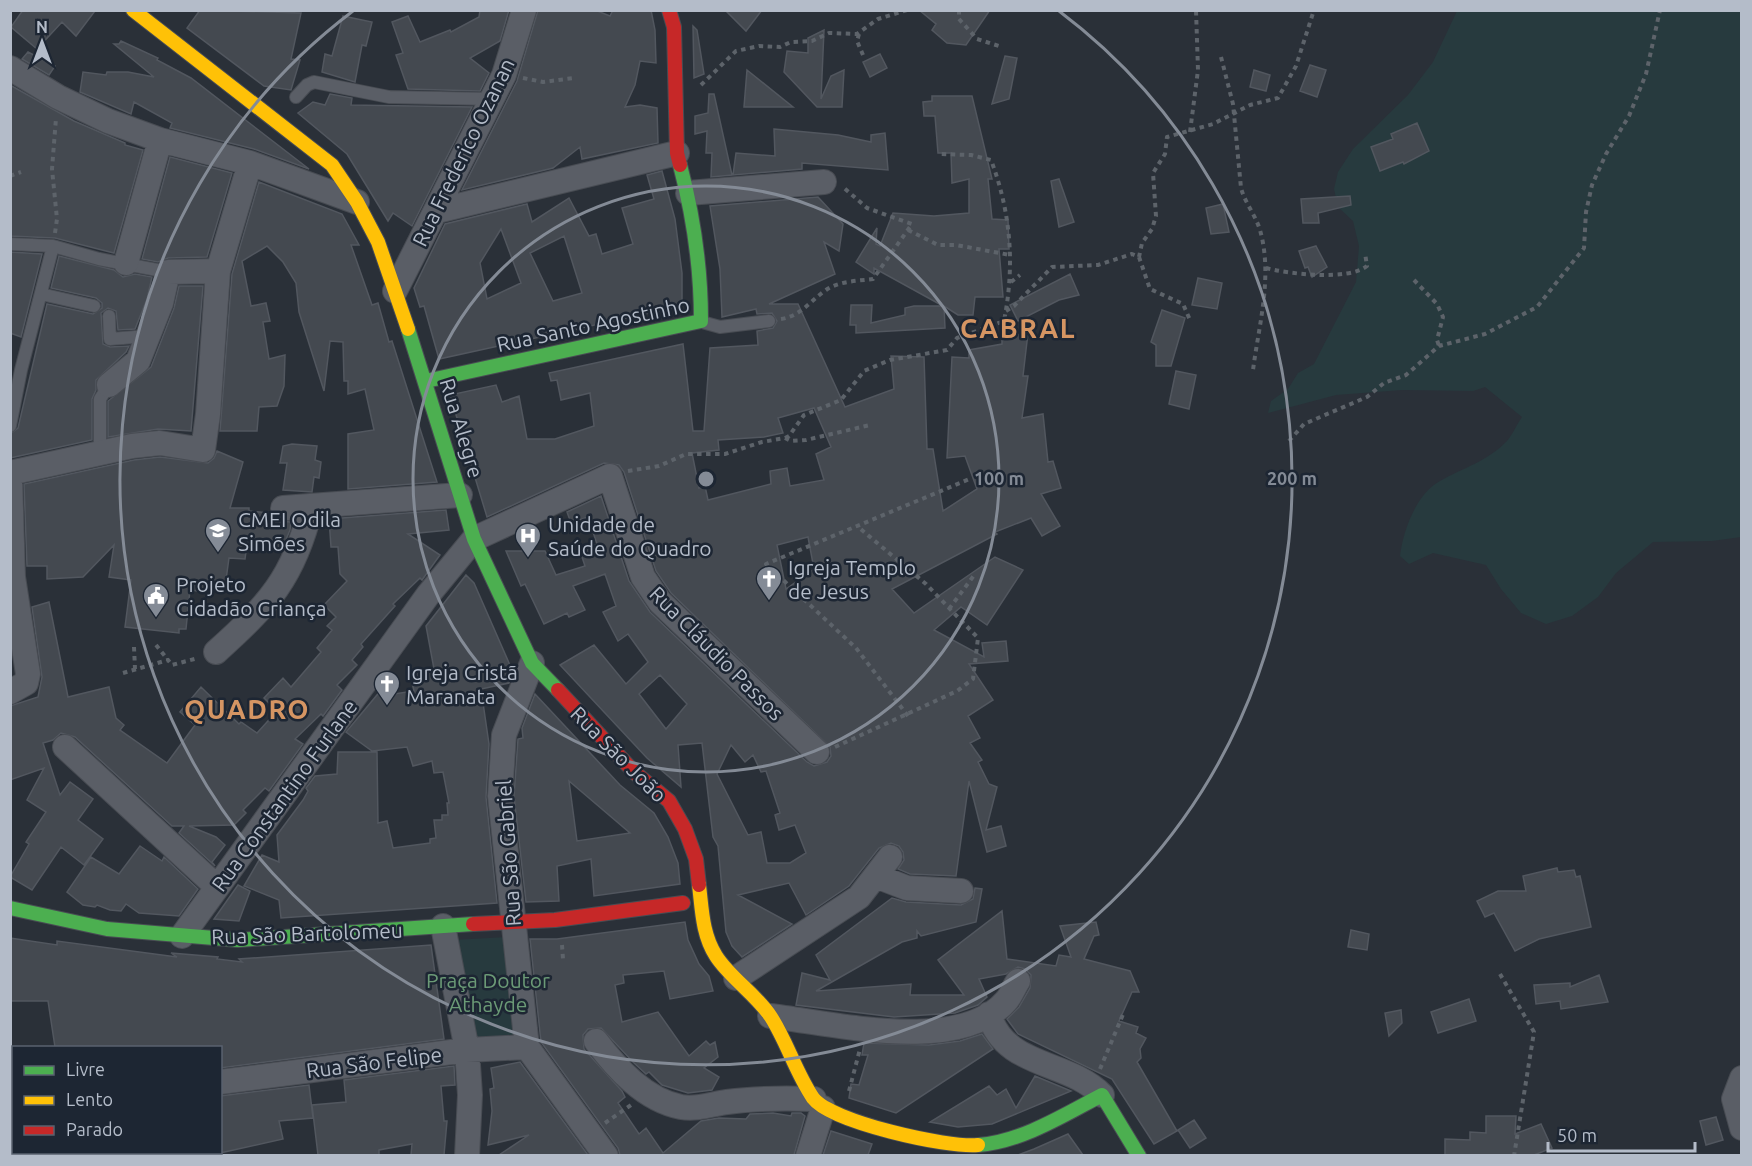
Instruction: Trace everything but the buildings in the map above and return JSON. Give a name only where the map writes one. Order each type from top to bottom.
[{"type":"street","name":"Rua Alegre","points":[[133,10],[311,146],[333,165],[357,202],[378,242],[426,381],[474,539]]},
{"type":"street","name":"Rua Frederico Ozanan","points":[[395,291],[504,75],[524,10]]},
{"type":"street","points":[[669,10],[674,27],[677,153],[688,193],[701,272],[701,321]]},
{"type":"street","points":[[10,68],[58,97],[108,121],[160,140],[250,164],[357,202]]},
{"type":"street","points":[[126,263],[160,140]]},
{"type":"street","points":[[437,211],[677,153]]},
{"type":"street","points":[[10,692],[26,683],[28,674],[13,577],[10,475],[100,452],[160,443],[203,450],[208,414],[218,271],[250,164]]},
{"type":"street","points":[[688,193],[824,182]]},
{"type":"street","points":[[109,385],[138,361],[162,303],[168,272],[218,271]]},
{"type":"street","name":"Rua Santo Agostinho","points":[[426,381],[701,321]]},
{"type":"street","points":[[474,539],[610,476]]},
{"type":"street","name":"Rua Cláudio Passos","points":[[610,476],[643,577],[660,602],[817,752]]},
{"type":"street","points":[[283,508],[460,495]]},
{"type":"street","points":[[216,652],[275,595],[294,563],[311,507]]},
{"type":"street","name":"Rua São João","points":[[474,539],[532,663],[634,772],[669,801],[685,828],[696,859],[705,932],[716,956],[770,1016],[827,1108]]},
{"type":"street","name":"Rua Constantino Furlane","points":[[182,936],[428,595],[474,539]]},
{"type":"street","name":"Rua São Gabriel","points":[[527,1047],[500,796],[504,735],[532,663]]},
{"type":"street","points":[[64,747],[218,887]]},
{"type":"street","points":[[736,978],[841,911],[859,897],[883,867],[907,888],[961,891]]},
{"type":"street","points":[[467,1155],[470,1095],[453,925],[555,920],[683,903]]},
{"type":"street","name":"Rua São Bartolomeu","points":[[10,908],[107,929],[238,940],[453,925]]},
{"type":"street","points":[[770,1016],[925,1033],[958,1027],[989,1014],[1006,1001],[1018,981]]},
{"type":"street","points":[[989,1014],[993,1028],[1008,1046],[1098,1100],[1139,1155]]},
{"type":"street","points":[[596,1041],[614,1065],[648,1092],[664,1102],[684,1108],[758,1099],[827,1108],[939,1143],[976,1146],[1002,1141],[1098,1100]]},
{"type":"street","points":[[527,1047],[606,1155]]},
{"type":"street","name":"Rua São Felipe","points":[[222,1082],[467,1050],[527,1047]]},
{"type":"street","points":[[1742,1078],[1734,1099],[1742,1128]]},
{"type":"street","points":[[808,1155],[827,1108]]},
{"type":"lane","points":[[296,97],[307,85],[314,82],[389,97],[492,99]]},
{"type":"lane","points":[[10,244],[53,246],[99,259],[168,272]]},
{"type":"lane","points":[[10,426],[21,370],[53,246]]},
{"type":"lane","points":[[41,294],[94,306]]},
{"type":"lane","points":[[110,316],[110,339],[148,336]]},
{"type":"lane","name":"Rua Santo Agostinho","points":[[701,321],[720,327],[774,320]]},
{"type":"lane","points":[[100,452],[100,399],[109,385]]},
{"type":"path","points":[[677,98],[705,83],[736,51],[759,46],[780,47],[791,42],[812,40],[829,33],[857,34],[878,20],[907,10]]},
{"type":"path","points":[[959,10],[959,19],[977,39],[1002,47]]},
{"type":"path","points":[[1190,132],[1198,70],[1196,10]]},
{"type":"path","points":[[1190,320],[1183,304],[1150,289],[1139,257],[1142,243],[1152,229],[1156,216],[1153,172],[1155,165],[1165,154],[1167,136],[1190,132],[1250,105],[1278,98],[1284,92],[1296,66],[1314,10]]},
{"type":"path","points":[[1289,441],[1304,424],[1367,397],[1384,383],[1406,375],[1439,346],[1485,334],[1537,307],[1584,248],[1586,212],[1592,185],[1606,154],[1629,116],[1646,74],[1660,10]]},
{"type":"path","points":[[862,31],[857,41],[863,55]]},
{"type":"path","points":[[1221,57],[1230,86],[1241,188],[1244,199],[1253,208],[1261,232],[1266,268],[1253,370]]},
{"type":"path","points":[[504,75],[543,82],[574,78]]},
{"type":"path","points":[[53,246],[57,219],[52,153],[58,97]]},
{"type":"path","points":[[610,476],[658,466],[686,454],[725,454],[762,442],[785,438],[789,436],[804,415],[841,400],[864,371],[890,360],[947,350],[957,338],[1004,321],[1010,283],[1010,227],[991,160],[970,155],[939,154]]},
{"type":"path","points":[[10,176],[21,172]]},
{"type":"path","points":[[774,320],[800,312],[837,284],[873,279],[912,224],[867,208],[860,202]]},
{"type":"path","points":[[908,230],[938,245],[989,250],[1010,255]]},
{"type":"path","points":[[1266,268],[1291,274],[1349,273],[1367,266],[1365,253]]},
{"type":"path","points":[[1006,311],[1014,306],[1052,267],[1098,265],[1132,254],[1139,257]]},
{"type":"path","points":[[1010,283],[1020,275]]},
{"type":"path","points":[[1414,280],[1437,304],[1443,317],[1437,340],[1439,346]]},
{"type":"path","points":[[785,438],[791,441],[806,440],[870,425]]},
{"type":"path","points":[[908,716],[856,648],[766,564],[972,478]]},
{"type":"path","points":[[817,752],[836,747],[908,716],[973,679],[978,638],[926,584],[857,526]]},
{"type":"path","points":[[949,609],[975,574]]},
{"type":"path","points":[[156,645],[172,665],[216,652]]},
{"type":"path","points":[[134,647],[135,669]]},
{"type":"path","points":[[123,673],[168,660]]},
{"type":"path","points":[[1500,974],[1534,1032],[1514,1155]]},
{"type":"path","points":[[1098,1100],[1124,1012]]},
{"type":"path","points":[[827,1108],[865,1028]]},
{"type":"path","points":[[590,1133],[648,1092]]},
{"type":"green space","points":[[1457,11],[1741,11],[1741,537],[1712,541],[1653,542],[1616,573],[1598,597],[1572,616],[1546,624],[1521,613],[1501,589],[1486,565],[1433,553],[1409,564],[1400,556],[1412,514],[1424,495],[1440,481],[1484,459],[1500,448],[1522,417],[1485,387],[1473,391],[1402,390],[1336,395],[1268,413],[1271,401],[1288,389],[1298,373],[1314,364],[1356,282],[1359,246],[1353,221],[1338,207],[1334,189],[1338,172],[1353,149],[1408,95],[1433,62]]},
{"type":"green space","name":"Praça Doutor Athayde","points":[[507,937],[522,1043],[468,1045],[453,940]]},
{"type":"traffic: fast","points":[[426,381],[701,321],[696,243],[680,165]]},
{"type":"traffic: fast","points":[[408,329],[474,539],[532,663],[558,690]]},
{"type":"traffic: fast","points":[[10,908],[107,929],[238,940],[473,924]]},
{"type":"traffic: fast","points":[[978,1145],[994,1143],[1026,1133],[1102,1095],[1139,1156]]},
{"type":"traffic: slow","points":[[133,10],[332,165],[357,202],[378,242],[408,329]]},
{"type":"traffic: slow","points":[[699,885],[703,921],[711,948],[722,964],[771,1017],[813,1098],[824,1107],[842,1116],[891,1132],[942,1142],[978,1145]]},
{"type":"traffic: jam","points":[[669,10],[674,27],[677,153],[680,165]]},
{"type":"traffic: jam","points":[[558,690],[634,772],[669,801],[685,829],[696,859],[699,885]]},
{"type":"traffic: jam","points":[[473,924],[555,920],[683,903]]},
{"type":"place","name":"CMEI Odila Simões","points":[[218,554]]},
{"type":"place","name":"Unidade de Saúde do Quadro","points":[[528,559]]},
{"type":"place","name":"Igreja Templo de Jesus","points":[[769,602]]},
{"type":"place","name":"Projeto Cidadão Criança","points":[[156,619]]},
{"type":"place","name":"Igreja Cristã Maranata","points":[[387,707]]},
{"type":"district","name":"CABRAL","points":[[1018,328]]},
{"type":"district","name":"QUADRO","points":[[247,709]]}]
